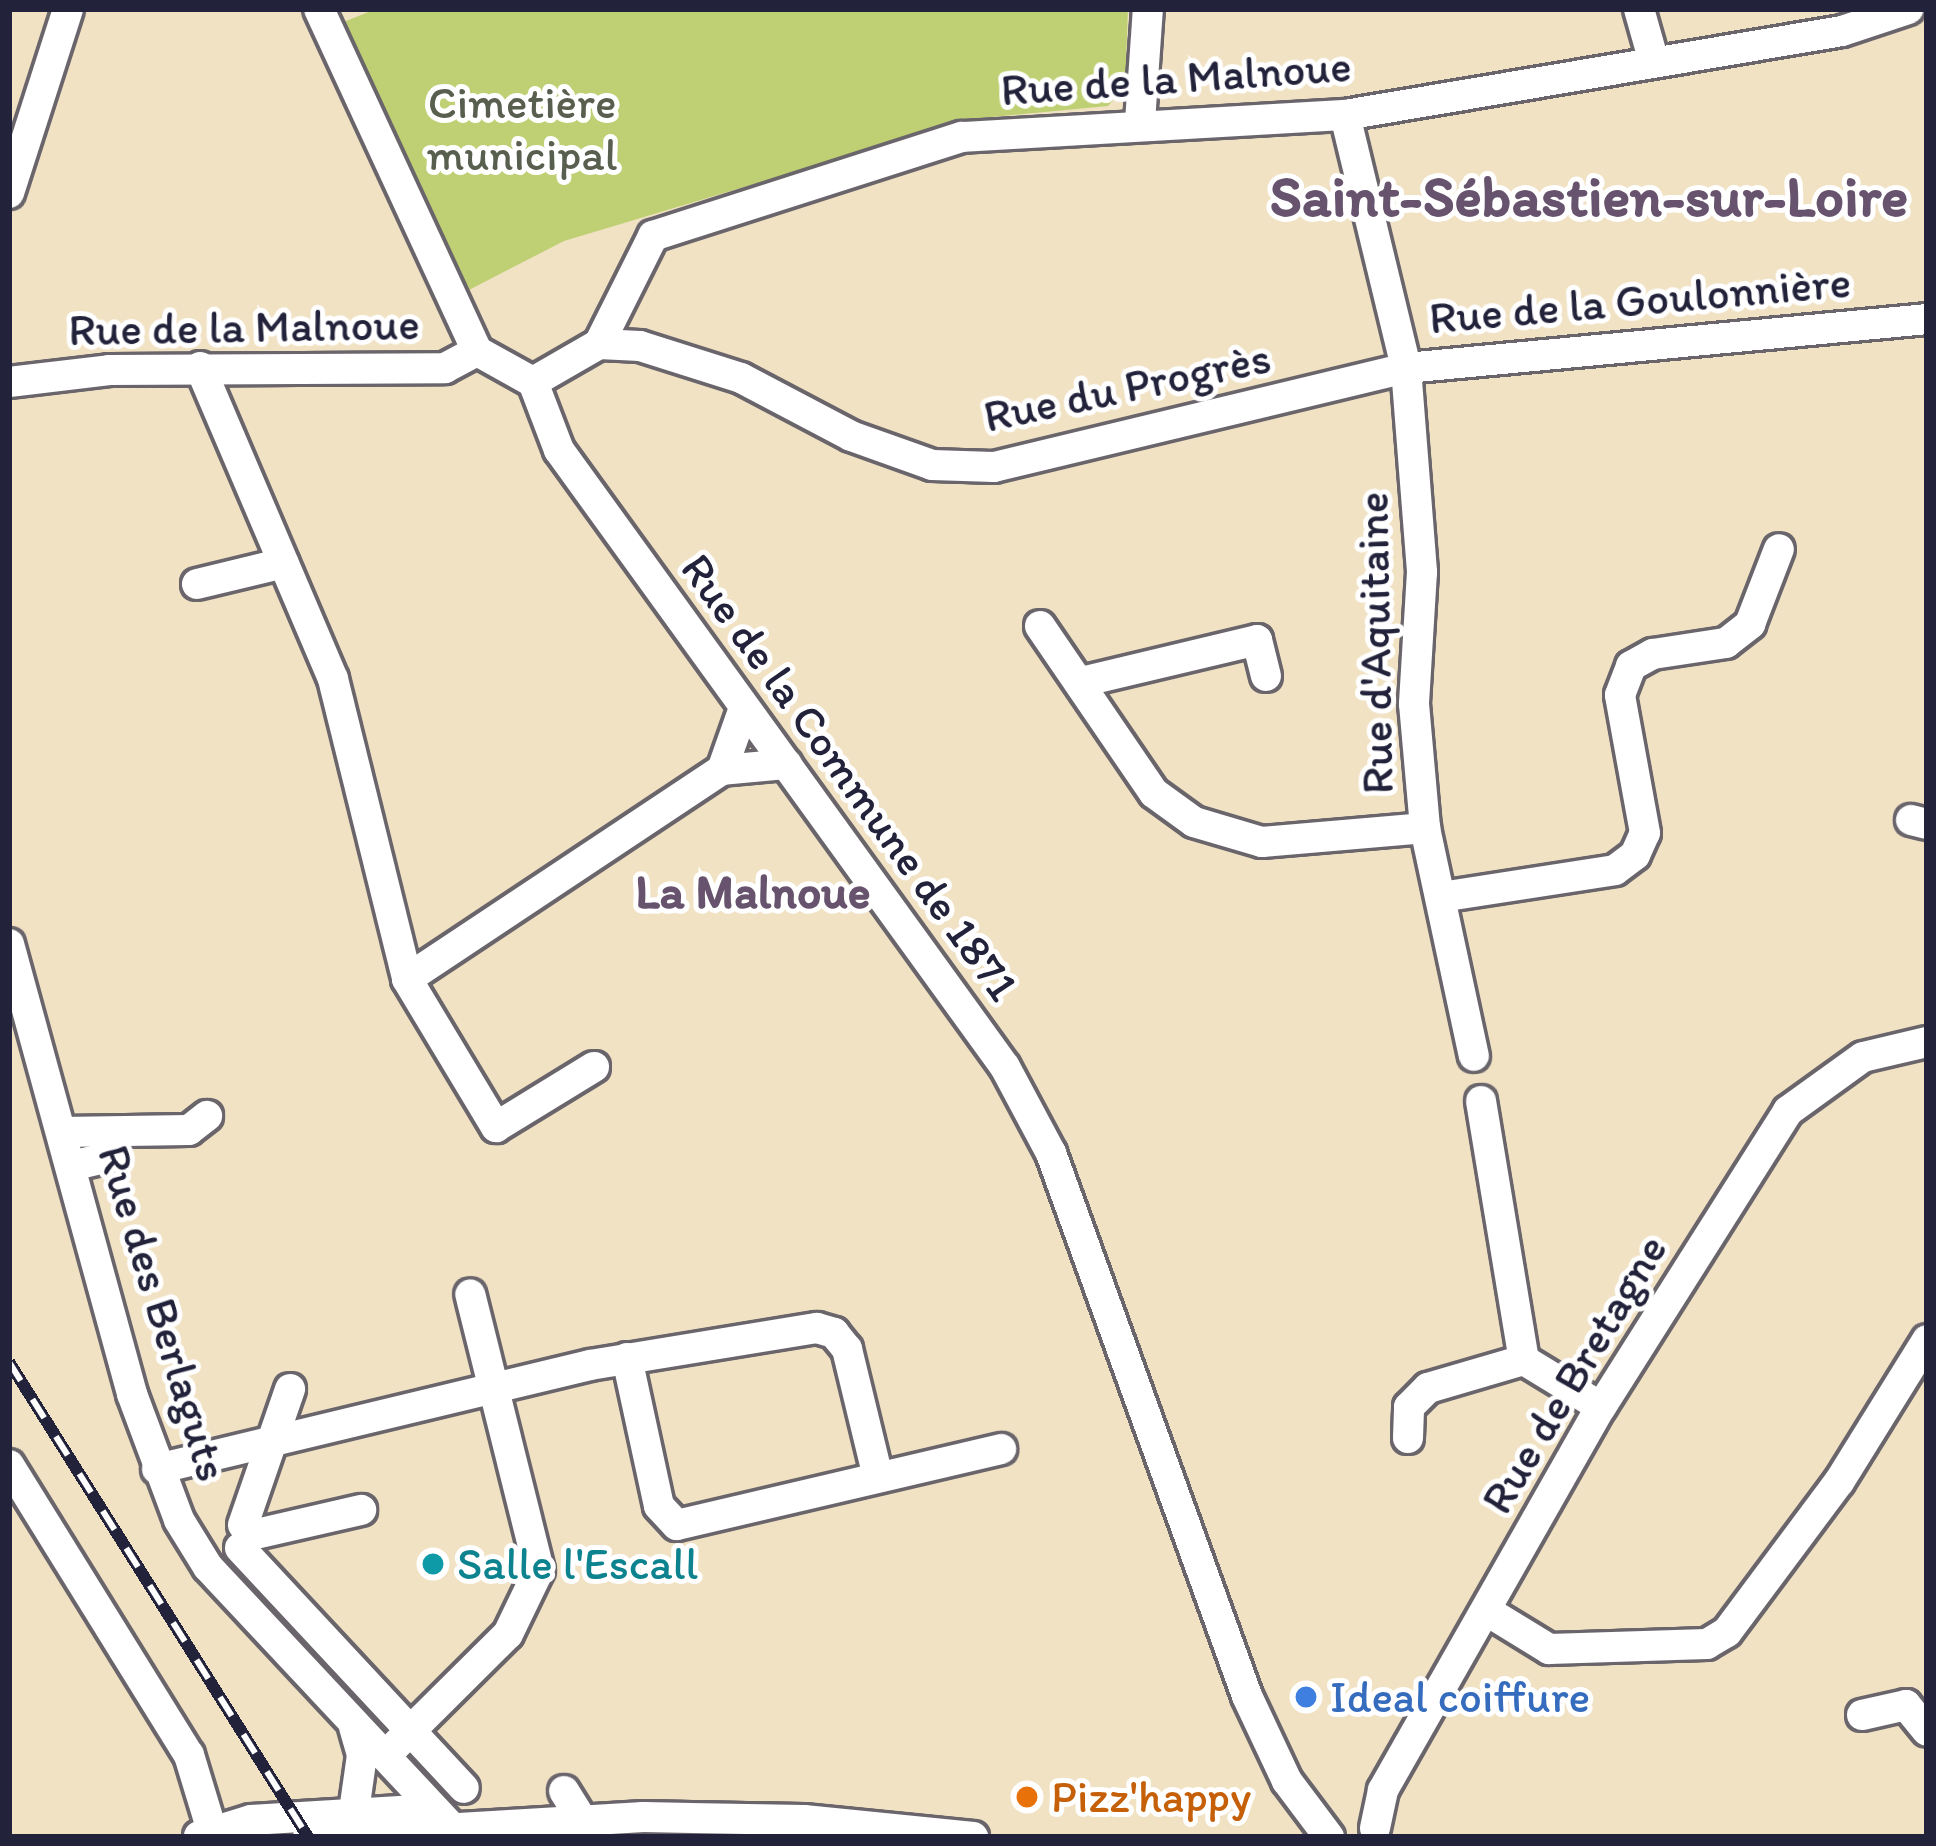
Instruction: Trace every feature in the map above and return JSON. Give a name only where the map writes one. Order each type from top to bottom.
[{"type":"street","points":[[9,194],[68,9]]},
{"type":"street","points":[[319,9],[477,350],[532,382],[599,344]]},
{"type":"street","points":[[1140,122],[1148,9]]},
{"type":"street","points":[[1639,9],[1654,62]]},
{"type":"street","name":"Rue de la Malnoue","points":[[599,344],[635,260],[669,228],[962,137],[1140,122],[1345,115],[1654,62],[1890,13]]},
{"type":"street","name":"Rue de la Goulonnière","points":[[1345,115],[1406,368],[1927,319]]},
{"type":"street","name":"Rue du Progrès","points":[[599,344],[640,346],[741,378],[851,436],[932,466],[994,467],[1406,368]]},
{"type":"street","name":"Rue de la Malnoue","points":[[9,382],[200,367],[445,368],[477,350]]},
{"type":"street","points":[[200,367],[333,679],[407,979],[496,1127],[594,1067]]},
{"type":"street","name":"Rue d'Aquitaine","points":[[1406,368],[1422,572],[1414,704],[1425,828],[1474,1056]]},
{"type":"street","name":"Rue de la Commune de 1871","points":[[532,382],[559,450],[1005,1067],[1051,1153],[1246,1696],[1279,1768],[1331,1837]]},
{"type":"street","points":[[1442,897],[1615,870],[1635,855],[1645,833],[1620,695],[1630,666],[1653,654],[1726,643],[1750,624],[1779,549]]},
{"type":"street","points":[[197,584],[284,563]]},
{"type":"street","points":[[1040,626],[1154,793],[1194,822],[1262,842],[1425,828]]},
{"type":"street","points":[[1081,682],[1257,640],[1265,676]]},
{"type":"street","points":[[722,770],[744,708]]},
{"type":"street","points":[[407,979],[722,770],[787,764]]},
{"type":"street","name":"Rue des Berlaguts","points":[[9,944],[157,1469],[208,1568],[445,1819]]},
{"type":"street","name":"Rue de Bretagne","points":[[1382,1832],[1383,1790],[1601,1407],[1788,1111],[1863,1057],[1927,1042]]},
{"type":"street","points":[[1481,1100],[1524,1360]]},
{"type":"street","points":[[62,1132],[189,1130],[207,1116]]},
{"type":"street","points":[[71,1166],[113,1156]]},
{"type":"street","points":[[385,1756],[508,1634],[534,1594],[538,1570],[470,1294]]},
{"type":"street","points":[[157,1469],[627,1358],[825,1329],[847,1349],[878,1477]]},
{"type":"street","points":[[1486,1611],[1550,1649],[1707,1644],[1727,1633],[1839,1482],[1927,1340]]},
{"type":"street","points":[[627,1358],[668,1522],[686,1525],[1001,1449]]},
{"type":"street","points":[[1408,1438],[1409,1406],[1428,1388],[1524,1360],[1601,1407]]},
{"type":"street","points":[[246,1536],[269,1442],[290,1389]]},
{"type":"street","points":[[9,1465],[189,1755],[209,1836],[230,1824],[330,1828],[572,1810],[804,1820],[973,1837]]},
{"type":"street","points":[[246,1536],[361,1510]]},
{"type":"street","points":[[246,1536],[464,1788]]},
{"type":"street","points":[[1862,1714],[1906,1706],[1927,1731]]},
{"type":"street","points":[[330,1828],[362,1755],[352,1721]]},
{"type":"street","points":[[1331,1837],[1356,1826],[1382,1832]]},
{"type":"green space","name":"Cimetière municipal","points":[[376,9],[1128,9],[1125,87],[1108,106],[970,119],[564,241],[467,291],[341,23]]},
{"type":"railway","points":[[9,1362],[308,1837]]},
{"type":"place","name":"Salle l'Escall","points":[[433,1564]]},
{"type":"place","name":"Ideal coiffure","points":[[1306,1697]]},
{"type":"place","name":"Pizz'happy","points":[[1027,1797]]},
{"type":"district","name":"Saint-Sébastien-sur-Loire","points":[[1589,197]]},
{"type":"district","name":"La Malnoue","points":[[753,892]]}]
